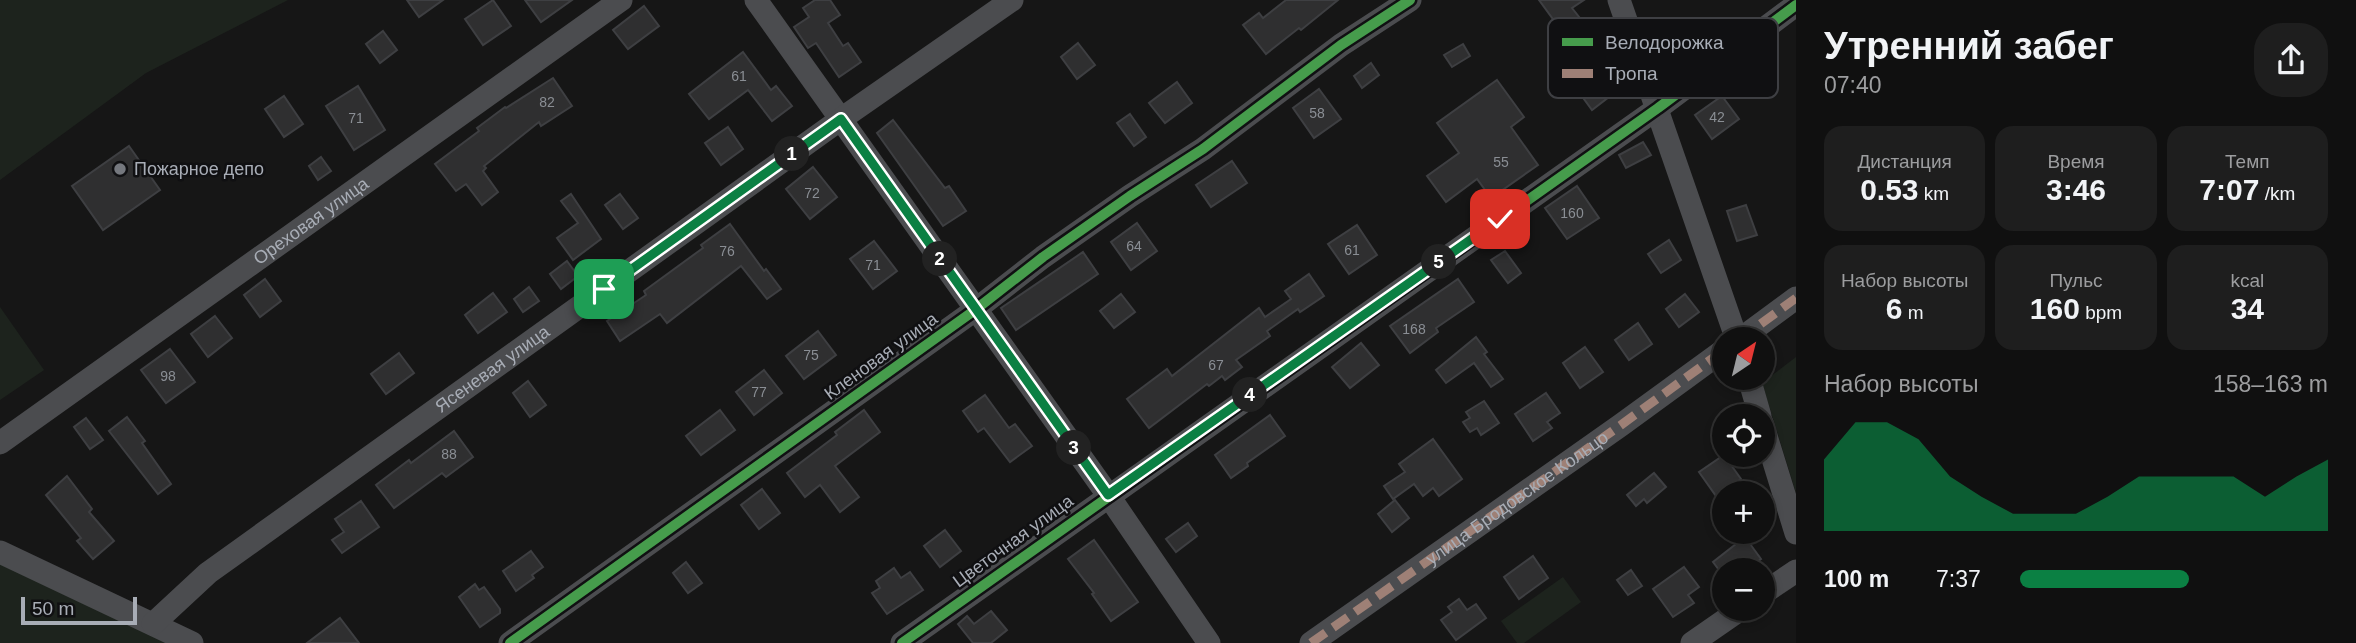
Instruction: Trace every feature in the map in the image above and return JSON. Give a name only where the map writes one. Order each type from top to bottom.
[{"type":"street","name":"Ореховая улица","points":[[0,443],[621,0]]},
{"type":"street","points":[[756,0],[1108,495],[1209,643]]},
{"type":"street","name":"Ясеневая улица","points":[[153,624],[208,573],[841,119],[1012,0]]},
{"type":"street","name":"Кленовая улица","points":[[510,643],[975,310],[1043,257],[1203,149],[1341,45],[1410,0]]},
{"type":"street","points":[[1619,0],[1626,18]]},
{"type":"street","name":"Цветочная улица","points":[[1778,18],[1796,5]]},
{"type":"street","points":[[1654,98],[1734,327]]},
{"type":"street","name":"Цветочная улица","points":[[901,643],[1671,98]]},
{"type":"street","points":[[1756,327],[1796,298]]},
{"type":"street","name":"улица Бродовское Кольцо","points":[[1311,643],[1712,359]]},
{"type":"street","points":[[1775,465],[1796,533]]},
{"type":"street","points":[[0,552],[192,643]]},
{"type":"street","points":[[1775,585],[1796,571]]},
{"type":"street","points":[[1692,643],[1724,621]]},
{"type":"shaded area","points":[[0,0],[288,0],[146,73],[0,180]]},
{"type":"shaded area","points":[[0,307],[44,370],[0,400]]},
{"type":"shaded area","points":[[1796,357],[1796,493],[1775,425],[1775,404],[1768,404],[1764,390],[1775,390],[1775,373]]},
{"type":"shaded area","points":[[0,564],[168,643],[0,643]]},
{"type":"shaded area","points":[[1563,577],[1581,602],[1524,643],[1517,643],[1501,621]]},
{"type":"building","points":[[407,0],[443,0],[419,17]]},
{"type":"building","points":[[493,0],[511,26],[483,45],[465,19]]},
{"type":"building","points":[[525,0],[572,0],[541,22]]},
{"type":"building","points":[[815,0],[830,0],[840,15],[828,23],[843,46],[848,43],[861,62],[839,77],[816,43],[808,48],[794,27],[809,17],[803,8]]},
{"type":"building","points":[[1286,0],[1338,0],[1266,54],[1243,25],[1259,13],[1263,18]]},
{"type":"building","points":[[1539,0],[1584,0],[1572,8],[1580,18],[1552,18]]},
{"type":"building","points":[[644,6],[659,26],[628,49],[613,30]]},
{"type":"building","points":[[383,31],[397,50],[380,63],[366,44]]},
{"type":"building","points":[[1078,43],[1095,65],[1077,79],[1061,57]]},
{"type":"building","points":[[1463,44],[1470,56],[1452,67],[1444,55]]},
{"type":"building","points":[[743,52],[771,90],[776,86],[792,106],[772,121],[748,90],[709,119],[689,94]]},
{"type":"building","points":[[1371,63],[1379,75],[1362,88],[1354,76]]},
{"type":"building","points":[[553,78],[572,106],[541,126],[539,122],[484,166],[486,168],[483,171],[498,192],[482,205],[466,184],[456,191],[435,164],[479,131],[477,128],[505,107]]},
{"type":"building","points":[[1497,80],[1524,117],[1511,127],[1538,165],[1491,198],[1477,179],[1446,202],[1427,176],[1459,153],[1437,123]]},
{"type":"building","points":[[1177,82],[1192,103],[1165,123],[1149,103]]},
{"type":"building","points":[[358,86],[385,130],[354,150],[326,106]]},
{"type":"building","points":[[1319,89],[1341,119],[1314,138],[1293,108]]},
{"type":"building","points":[[284,96],[303,124],[284,137],[265,109]]},
{"type":"building","points":[[1583,98],[1608,98],[1592,110]]},
{"type":"building","points":[[1719,98],[1723,98],[1739,119],[1712,139],[1695,115]]},
{"type":"building","points":[[1130,114],[1146,137],[1134,146],[1117,123]]},
{"type":"building","points":[[893,120],[945,188],[949,186],[966,211],[943,226],[877,133]]},
{"type":"building","points":[[728,127],[743,149],[721,165],[705,143]]},
{"type":"building","points":[[1643,142],[1651,155],[1626,168],[1619,155]]},
{"type":"building","name":"Пожарное депо","points":[[129,146],[160,190],[103,230],[72,186]]},
{"type":"building","points":[[321,157],[331,171],[318,180],[309,166]]},
{"type":"building","points":[[1232,161],[1247,183],[1211,207],[1196,185]]},
{"type":"building","points":[[813,167],[837,197],[810,219],[786,189]]},
{"type":"building","points":[[1577,186],[1599,218],[1567,239],[1545,208]]},
{"type":"building","points":[[571,194],[601,239],[573,260],[557,238],[578,223],[561,201]]},
{"type":"building","points":[[620,194],[638,218],[623,229],[605,205]]},
{"type":"building","points":[[1746,205],[1757,235],[1737,241],[1727,211]]},
{"type":"building","points":[[1137,223],[1157,251],[1131,270],[1111,242]]},
{"type":"building","points":[[730,224],[764,271],[766,269],[781,289],[767,299],[741,266],[667,323],[660,314],[620,341],[607,321],[646,295],[644,291],[703,248],[701,245]]},
{"type":"building","points":[[1357,225],[1377,255],[1349,274],[1328,244]]},
{"type":"building","points":[[1669,240],[1681,260],[1661,273],[1648,254]]},
{"type":"building","points":[[874,241],[897,271],[873,289],[850,259]]},
{"type":"building","points":[[1505,251],[1521,273],[1508,283],[1491,260]]},
{"type":"building","points":[[1083,252],[1098,274],[1016,330],[1001,308]]},
{"type":"building","points":[[567,261],[578,276],[561,289],[550,274]]},
{"type":"building","points":[[1309,274],[1324,296],[1300,312],[1298,309],[1267,331],[1270,336],[1236,360],[1242,367],[1225,380],[1222,376],[1209,386],[1207,384],[1149,428],[1127,399],[1167,369],[1172,376],[1259,308],[1265,317],[1291,299],[1285,291]]},
{"type":"building","points":[[265,279],[281,301],[260,317],[244,295]]},
{"type":"building","points":[[1458,279],[1474,302],[1436,328],[1438,332],[1410,353],[1390,326]]},
{"type":"building","points":[[529,287],[539,301],[523,312],[514,299]]},
{"type":"building","points":[[493,293],[507,312],[478,333],[465,315]]},
{"type":"building","points":[[1121,294],[1135,312],[1114,328],[1100,311]]},
{"type":"building","points":[[1685,294],[1699,312],[1679,327],[1666,309]]},
{"type":"building","points":[[215,316],[232,338],[208,357],[191,334]]},
{"type":"building","points":[[1638,323],[1652,344],[1629,360],[1615,340]]},
{"type":"building","points":[[818,331],[836,355],[804,379],[786,356]]},
{"type":"building","points":[[1476,337],[1487,352],[1484,354],[1503,379],[1491,387],[1474,363],[1446,383],[1436,370]]},
{"type":"building","points":[[1361,343],[1379,365],[1350,388],[1332,367]]},
{"type":"building","points":[[1585,347],[1603,372],[1580,388],[1563,363]]},
{"type":"building","points":[[170,349],[195,382],[166,403],[141,370]]},
{"type":"building","points":[[399,353],[414,373],[386,394],[371,374]]},
{"type":"building","points":[[764,370],[782,393],[754,415],[736,392]]},
{"type":"building","points":[[528,381],[546,405],[530,417],[513,393]]},
{"type":"building","points":[[1546,393],[1560,413],[1547,422],[1552,428],[1533,441],[1515,414]]},
{"type":"building","points":[[985,395],[1009,428],[1015,424],[1032,446],[1010,462],[984,428],[978,432],[963,411]]},
{"type":"building","points":[[1484,401],[1499,423],[1481,435],[1477,428],[1470,432],[1463,422],[1470,418],[1466,412]]},
{"type":"building","points":[[720,410],[735,430],[701,455],[686,436]]},
{"type":"building","points":[[864,410],[880,432],[835,466],[859,497],[840,512],[820,485],[805,497],[787,473],[837,435],[835,432]]},
{"type":"building","points":[[1270,415],[1285,436],[1231,478],[1215,455]]},
{"type":"building","points":[[127,417],[171,484],[158,494],[109,431]]},
{"type":"building","points":[[86,418],[103,440],[90,449],[74,427]]},
{"type":"building","points":[[454,431],[473,457],[446,477],[442,473],[394,508],[376,485]]},
{"type":"building","points":[[1433,439],[1462,479],[1439,496],[1433,488],[1423,496],[1414,484],[1393,499],[1384,486],[1405,472],[1399,464]]},
{"type":"building","points":[[1712,463],[1712,467],[1732,467],[1741,479],[1712,481],[1712,490],[1699,472]]},
{"type":"building","points":[[1654,473],[1666,487],[1647,503],[1644,499],[1636,506],[1627,495]]},
{"type":"building","points":[[67,476],[92,509],[89,512],[114,541],[93,559],[77,541],[81,538],[46,495]]},
{"type":"building","points":[[762,489],[780,513],[759,529],[741,505]]},
{"type":"building","points":[[1395,500],[1409,518],[1392,532],[1378,514]]},
{"type":"building","points":[[361,501],[379,527],[342,553],[332,540],[344,532],[335,519]]},
{"type":"building","points":[[1188,523],[1197,536],[1176,552],[1166,539]]},
{"type":"building","points":[[945,530],[961,551],[940,567],[924,546]]},
{"type":"building","points":[[1094,540],[1138,602],[1111,621],[1068,559]]},
{"type":"building","points":[[1736,544],[1750,544],[1760,558],[1718,558]]},
{"type":"building","points":[[531,551],[543,567],[532,575],[534,578],[516,591],[503,571]]},
{"type":"building","points":[[1533,556],[1548,578],[1519,599],[1504,577]]},
{"type":"building","points":[[686,562],[702,583],[688,593],[673,573]]},
{"type":"building","points":[[1684,567],[1699,587],[1688,595],[1694,603],[1673,617],[1653,589]]},
{"type":"building","points":[[894,568],[901,578],[910,572],[923,590],[887,614],[872,593],[880,588],[876,581]]},
{"type":"building","points":[[1631,570],[1642,586],[1628,595],[1617,580]]},
{"type":"building","points":[[475,584],[479,590],[484,587],[500,609],[500,613],[480,627],[459,597]]},
{"type":"building","points":[[1459,599],[1467,610],[1476,604],[1486,618],[1456,640],[1441,620],[1452,612],[1448,607]]},
{"type":"building","points":[[991,611],[1007,630],[991,643],[973,643],[958,624],[967,616],[974,624]]},
{"type":"building","points":[[340,618],[359,643],[307,643]]},
{"type":"marked path","points":[[1757,327],[1796,298]]},
{"type":"marked path","points":[[1311,643],[1712,359]]},
{"type":"cycle path","points":[[510,643],[975,310],[1043,257],[1203,149],[1341,45],[1410,0]]},
{"type":"cycle path","points":[[1778,18],[1796,5]]},
{"type":"cycle path","points":[[902,643],[1671,98]]},
{"type":"place","name":"Пожарное депо","points":[[120,169]]},
{"type":"route","points":[[604,289],[841,119],[1108,495],[1500,219]]}]
